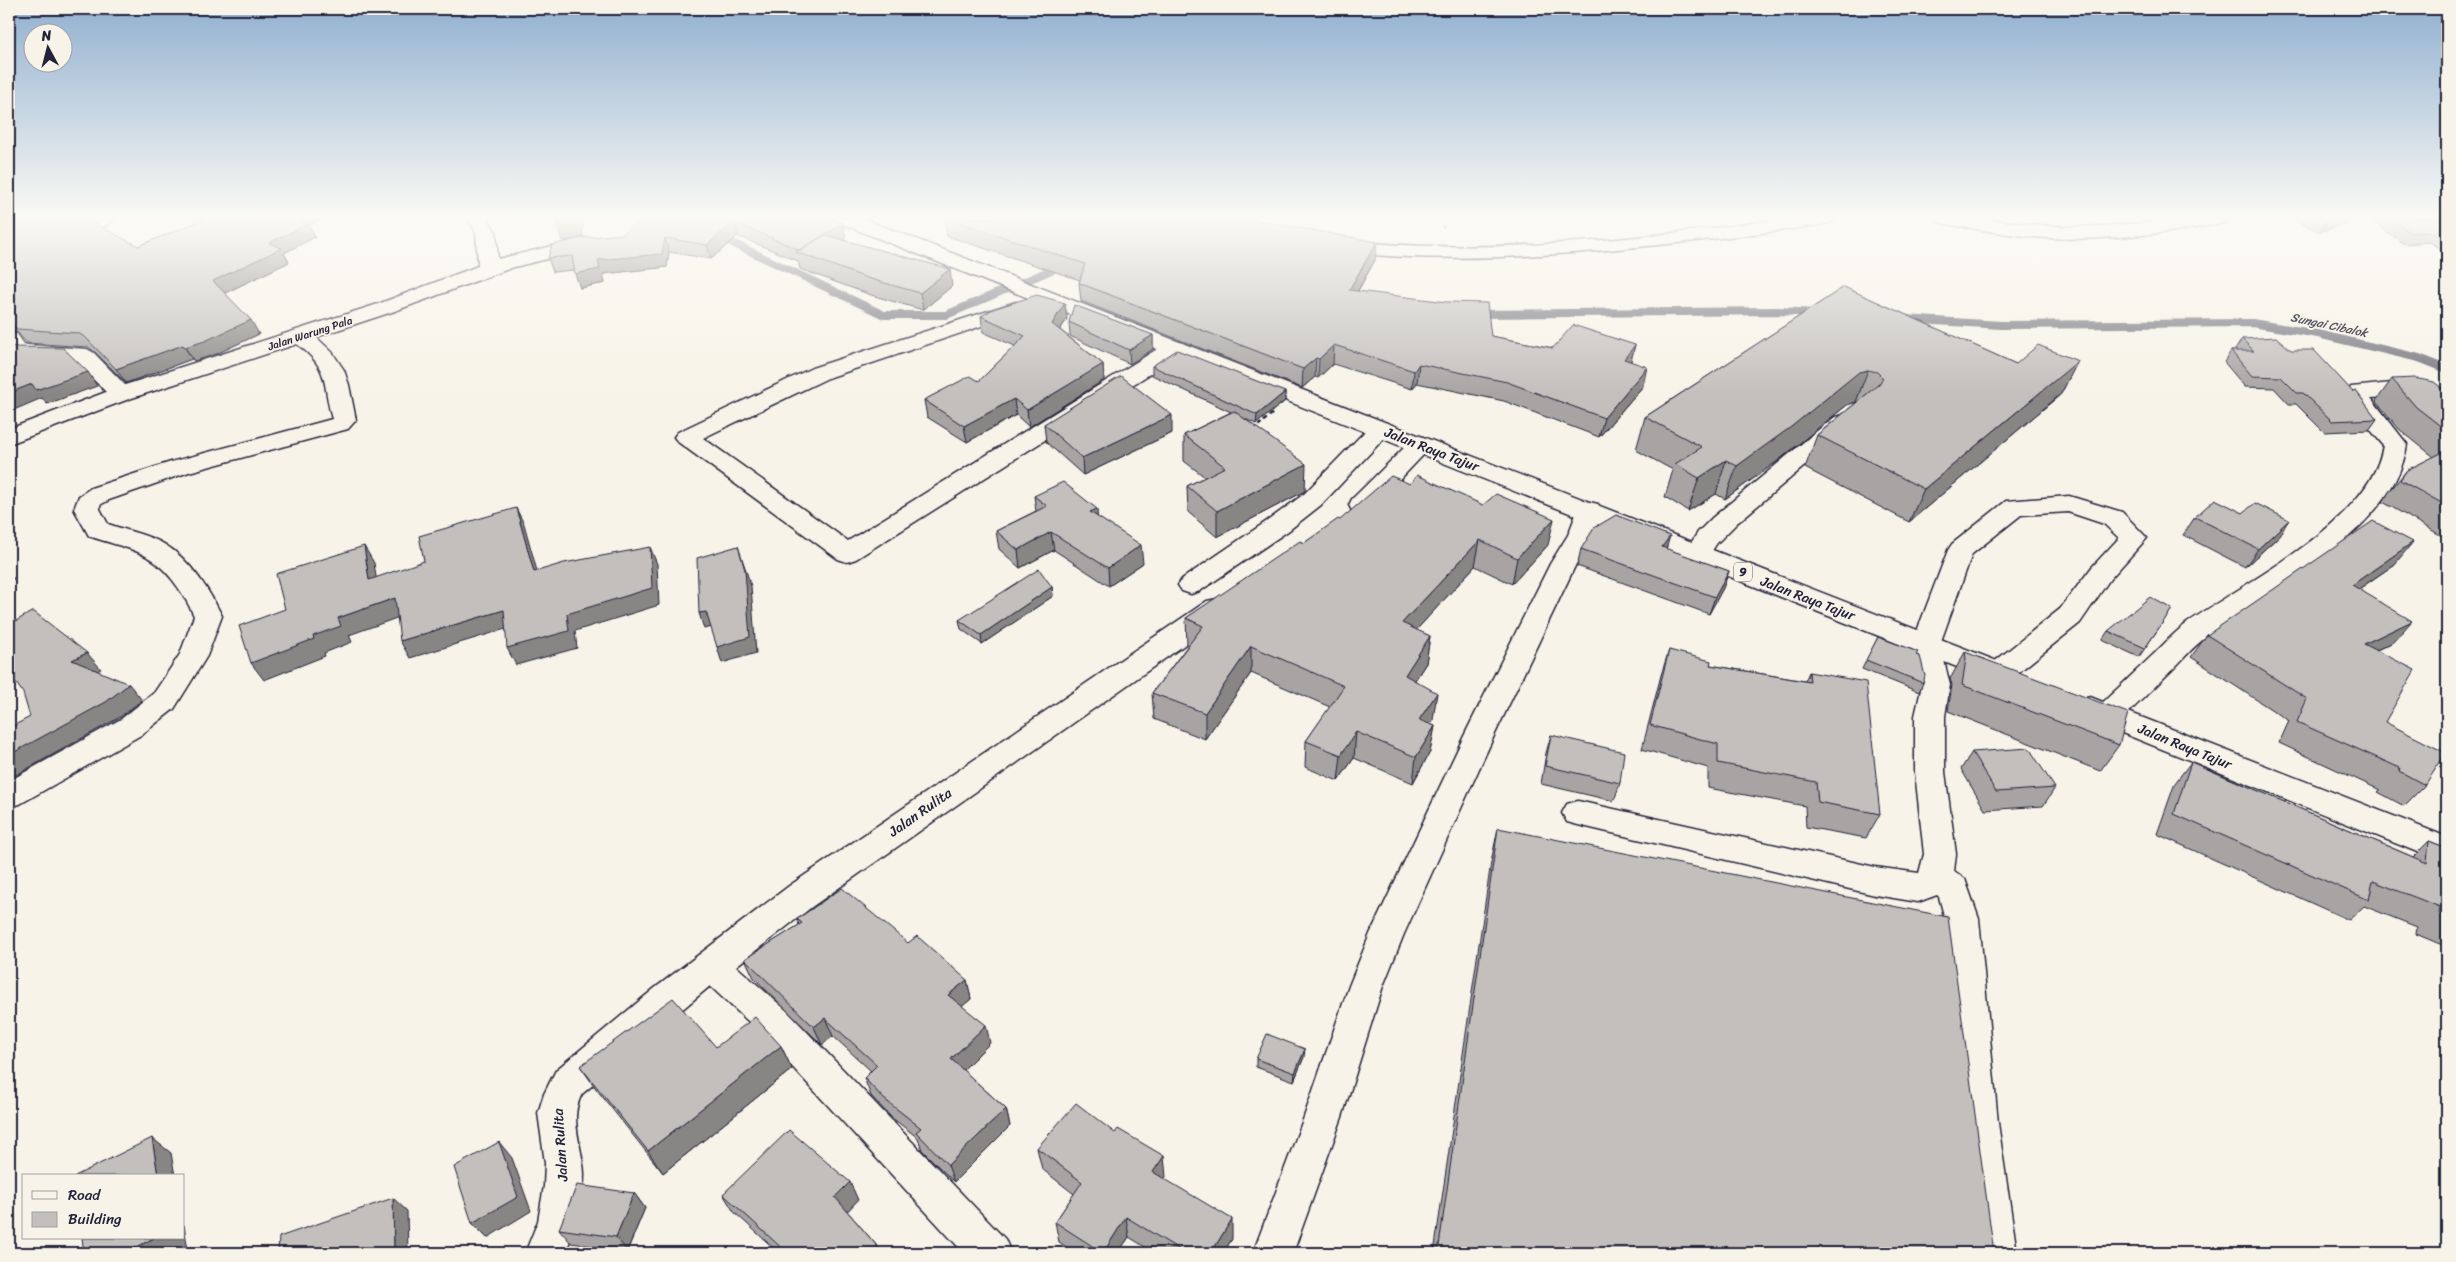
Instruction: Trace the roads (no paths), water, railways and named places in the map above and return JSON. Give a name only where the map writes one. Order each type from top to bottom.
[{"type":"main road","name":"Jalan Warung Pala","points":[[9,436],[121,394],[385,308],[465,277]]},
{"type":"main road","name":"Jalan Raya Tajur","points":[[994,277],[2026,684]]},
{"type":"main road","points":[[1043,297],[820,373],[686,437],[848,552],[1175,348]]},
{"type":"main road","points":[[9,796],[131,727],[164,701],[193,656],[208,616],[199,599],[164,556],[152,548],[98,530],[87,509],[88,502],[100,494],[180,467],[340,424],[344,420],[338,383],[326,358],[315,346],[300,336]]},
{"type":"main road","points":[[9,339],[16,349],[26,352],[83,356],[121,394]]},
{"type":"main road","points":[[2108,715],[2194,632],[2325,543],[2363,507],[2393,461],[2395,444],[2361,403],[2358,394],[2360,392],[2392,390],[2447,401]]},
{"type":"main road","points":[[1697,554],[1705,538],[1717,526],[1784,468],[1856,412]]},
{"type":"main road","points":[[1191,585],[1277,526],[1327,486],[1380,429]]},
{"type":"main road","points":[[1344,522],[1420,445]]},
{"type":"main road","points":[[1578,813],[1875,881],[1918,888],[1931,883],[1937,877],[1940,854],[1930,772],[1930,716],[1936,685],[1926,644],[1961,550],[2015,507],[2069,504],[2113,518],[2134,538],[2101,573],[2070,616],[1999,673]]},
{"type":"main road","points":[[1273,1253],[1323,1117],[1366,986],[1387,934],[1478,738],[1563,564],[1581,535],[1589,510]]},
{"type":"main road","name":"Jalan Rulita","points":[[545,1253],[554,1236],[559,1219],[564,1181],[564,1162],[556,1107],[560,1095],[569,1082],[712,965],[834,872],[1239,593]]},
{"type":"main road","name":"Jalan Raya Tajur","points":[[2072,701],[2447,851]]},
{"type":"main road","points":[[1937,877],[1953,889],[1962,919],[1979,1123],[1998,1253]]},
{"type":"main road","points":[[712,965],[774,1022],[991,1253]]},
{"type":"waterway","name":"Sungai Cibalok","points":[[804,277],[884,315],[946,315],[1035,277]]},
{"type":"waterway","name":"Sungai Cibalok","points":[[1477,314],[1778,311],[1817,313]]},
{"type":"waterway","name":"Sungai Cibalok","points":[[1904,319],[2001,325],[2252,323],[2318,334],[2419,358],[2447,369]]}]
